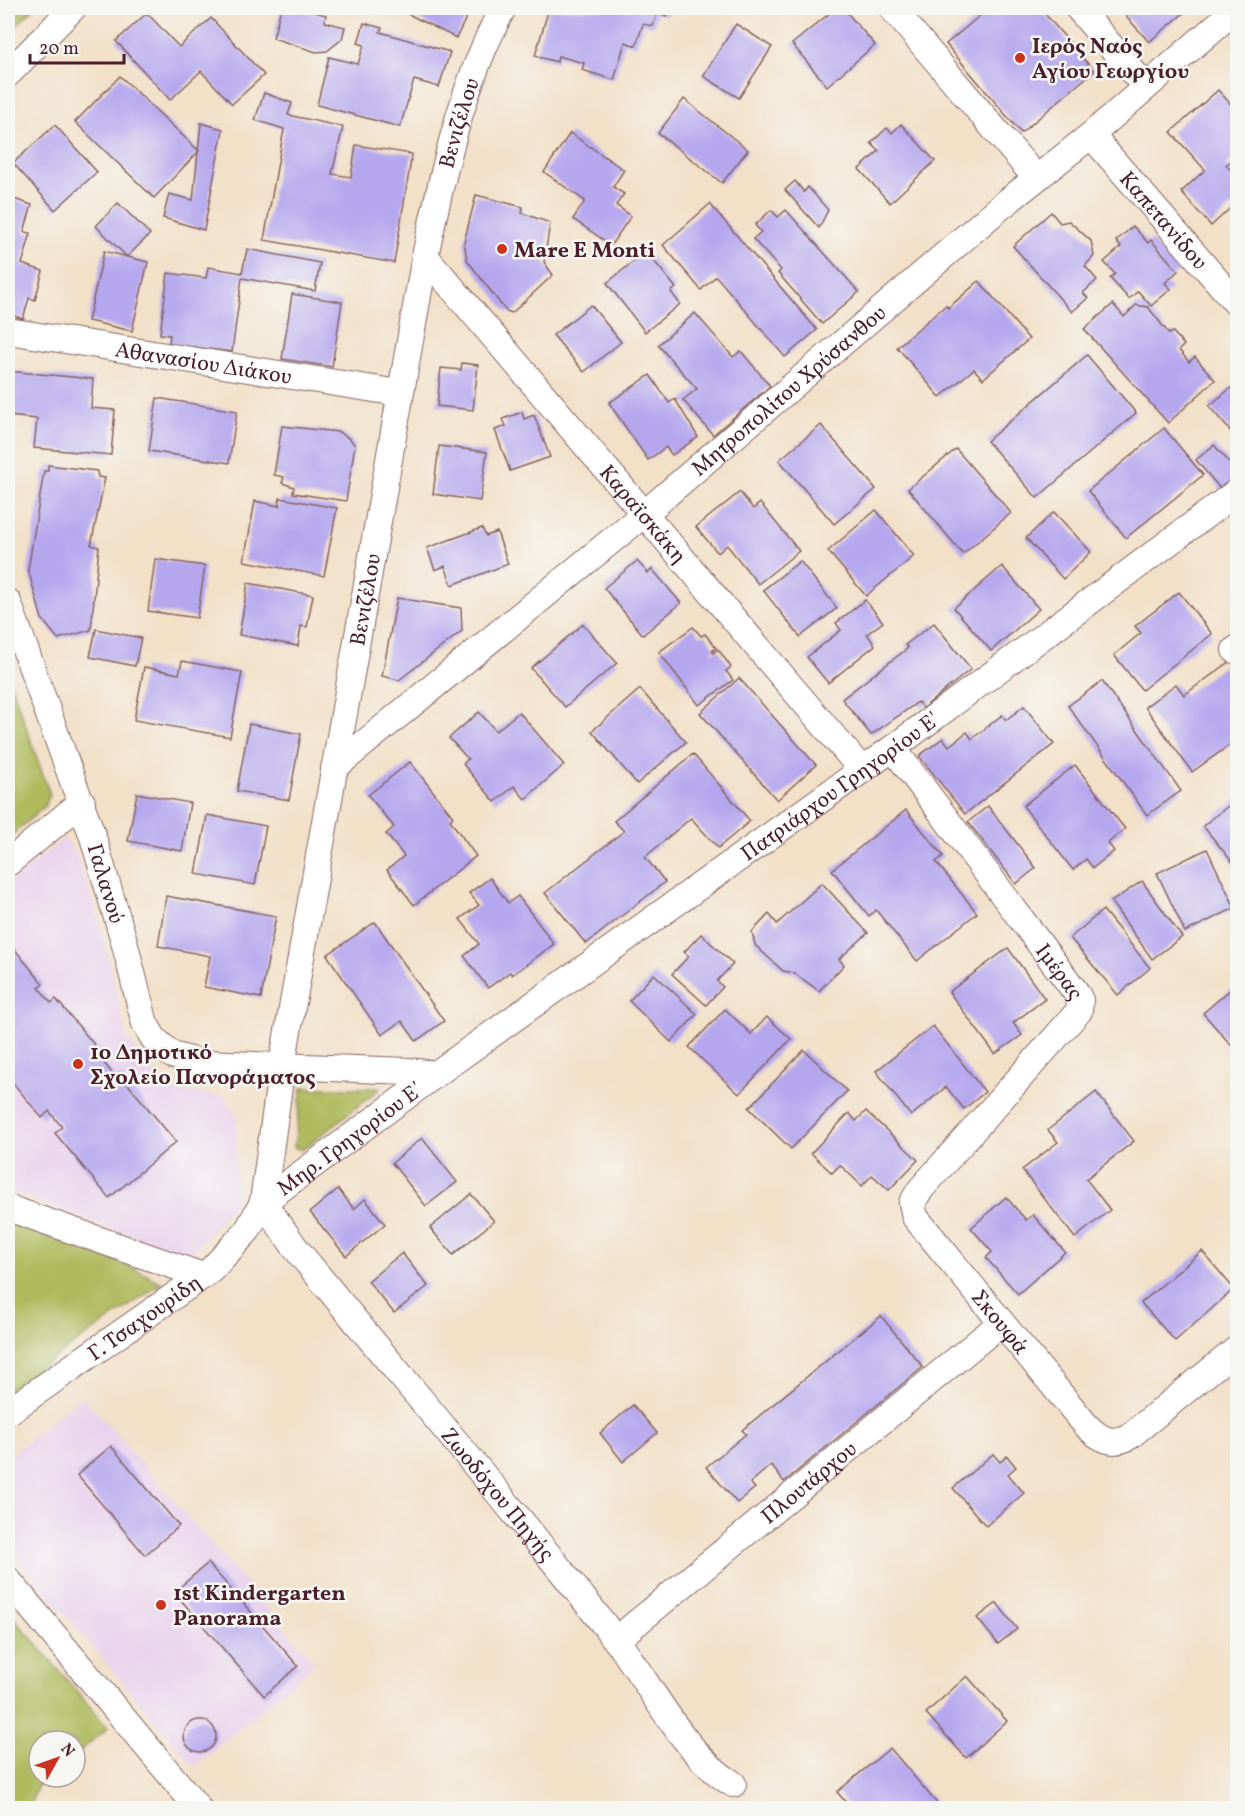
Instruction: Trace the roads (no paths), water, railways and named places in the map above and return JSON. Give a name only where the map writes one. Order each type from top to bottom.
[{"type":"street","points":[[8,74],[73,8]]},
{"type":"street","name":"Βενιζέλου","points":[[263,1202],[282,1065],[425,256],[437,197],[463,106],[487,40],[503,8]]},
{"type":"street","points":[[892,8],[1036,178]]},
{"type":"street","points":[[1078,8],[1146,87]]},
{"type":"street","name":"Μητροπολίτου Χρύσανθου","points":[[334,768],[644,514],[1036,178],[1091,135],[1237,8]]},
{"type":"street","name":"Καπετανίδου","points":[[1091,135],[1238,305]]},
{"type":"street","name":"Καραϊσκάκη","points":[[425,256],[862,770]]},
{"type":"street","name":"Αθανασίου Διάκου","points":[[8,331],[399,393]]},
{"type":"street","name":"Πατριάρχου Γρηγορίου Ε'","points":[[436,1074],[893,748],[1238,490]]},
{"type":"street","name":"Γαλανού","points":[[8,602],[82,802],[114,903],[142,1015],[154,1039],[172,1054],[194,1062],[282,1065]]},
{"type":"street","name":"Ιμέρας","points":[[893,748],[1075,991],[1081,1004],[1079,1011],[924,1185]]},
{"type":"street","points":[[8,863],[82,802]]},
{"type":"street","points":[[282,1065],[436,1074]]},
{"type":"street","name":"Μηρ. Γρηγορίου Ε΄","points":[[263,1202],[436,1074]]},
{"type":"street","name":"Σκουφά","points":[[924,1185],[912,1203],[915,1217],[1091,1430],[1104,1440],[1117,1441],[1130,1436],[1238,1348]]},
{"type":"street","name":"Γ. Τσαχουρίδη","points":[[8,1412],[203,1276],[233,1249],[263,1202]]},
{"type":"street","name":"Ζωοδόχου Πηγής","points":[[263,1202],[297,1250],[616,1640],[699,1755],[733,1784]]},
{"type":"street","points":[[8,1208],[203,1276]]},
{"type":"street","name":"Πλουτάρχου","points":[[616,1640],[1001,1323]]},
{"type":"street","points":[[8,1580],[198,1809]]},
{"type":"place","name":"Ιερός Ναός Αγίου Γεωργίου","points":[[1020,58]]},
{"type":"place","name":"Mare E Monti","points":[[502,249]]},
{"type":"place","name":"1ο Δημοτικό Σχολείο Πανοράματος","points":[[78,1064]]},
{"type":"place","name":"1st Kindergarten Panorama","points":[[161,1605]]}]
